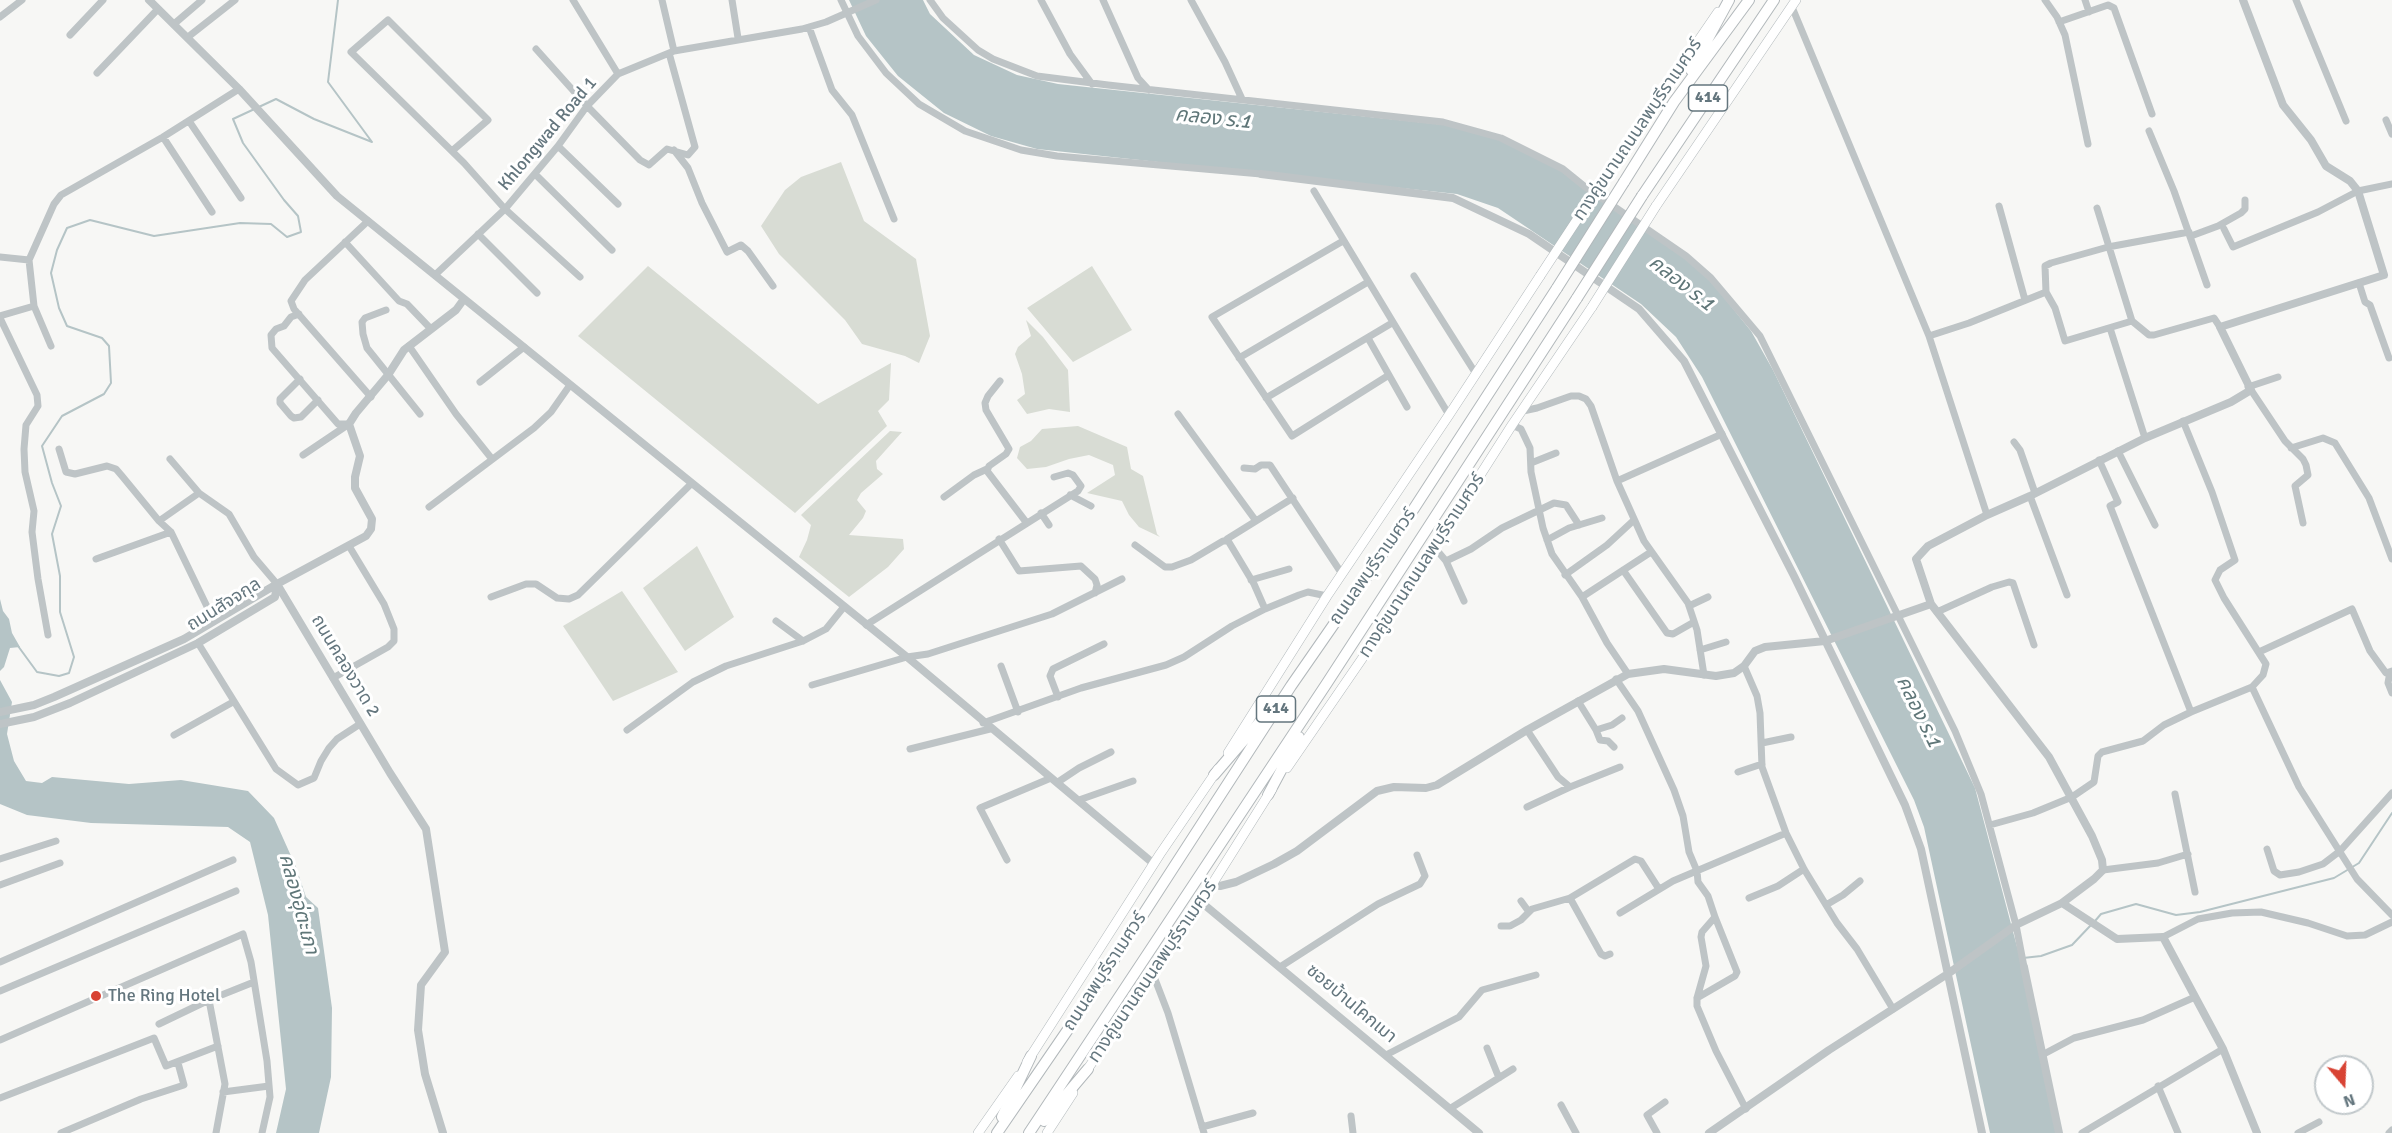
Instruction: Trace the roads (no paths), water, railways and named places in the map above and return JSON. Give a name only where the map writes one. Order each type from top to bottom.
[{"type":"main road","points":[[1674,102],[1727,0]]},
{"type":"main road","name":"ทางคู่ขนานถนนลพบุรีราเมศวร์","points":[[978,1133],[1031,1056],[1214,775],[1327,596],[1449,416],[1609,171],[1727,0]]},
{"type":"main road","name":"ถนนลพบุรีราเมศวร์","points":[[995,1133],[1080,1012],[1291,686],[1413,510],[1674,102],[1749,0]]},
{"type":"main road","name":"ถนนลพบุรีราเมศวร์","points":[[1029,1133],[1327,683],[1642,196],[1773,0]]},
{"type":"main road","name":"ทางคู่ขนานถนนลพบุรีราเมศวร์","points":[[1047,1133],[1201,902],[1268,795],[1379,634],[1512,425],[1592,307],[1656,206],[1794,3]]},
{"type":"main road","points":[[1741,12],[1758,23]]},
{"type":"main road","points":[[1413,510],[1431,522]]},
{"type":"main road","points":[[1268,795],[1327,683]]},
{"type":"main road","points":[[1214,775],[1291,686]]},
{"type":"main road","points":[[995,1133],[1031,1056]]},
{"type":"main road","points":[[1034,1133],[1088,1069]]},
{"type":"street","points":[[0,16],[22,0]]},
{"type":"street","points":[[70,35],[102,0]]},
{"type":"street","points":[[149,0],[239,89],[337,196],[843,608],[907,657],[1154,864]]},
{"type":"street","points":[[174,24],[201,0]]},
{"type":"street","points":[[188,37],[235,0]]},
{"type":"street","points":[[573,0],[618,74]]},
{"type":"street","points":[[536,49],[640,160],[649,165],[667,149],[688,155],[695,147],[671,52],[662,0]]},
{"type":"street","points":[[732,0],[738,38]]},
{"type":"street","points":[[841,0],[850,12],[863,44],[893,80],[919,104],[964,131],[1021,150],[1057,156],[1262,174],[1453,198],[1529,234],[1639,309],[1684,361],[1905,805],[1921,849],[1982,1133]]},
{"type":"street","name":"Khlongwad Road 1","points":[[435,275],[505,209],[558,146],[587,106],[618,74],[671,52],[738,38],[810,27],[876,0]]},
{"type":"street","points":[[930,0],[955,30],[978,50],[993,59],[1037,76],[1443,122],[1501,138],[1563,169],[1686,256],[1711,278],[1760,336],[1955,731],[1981,794],[2016,925],[2059,1133]]},
{"type":"street","points":[[1041,0],[1070,54],[1092,84]]},
{"type":"street","points":[[1103,0],[1138,78],[1149,90]]},
{"type":"street","points":[[1191,0],[1225,62],[1242,99]]},
{"type":"street","points":[[2045,0],[2065,35],[2088,144]]},
{"type":"street","points":[[2085,0],[2089,12]]},
{"type":"street","points":[[2220,327],[2388,273],[2358,191],[2350,181],[2326,166],[2310,140],[2283,105],[2244,2],[2255,0]]},
{"type":"street","points":[[2296,0],[2346,122]]},
{"type":"street","points":[[1794,3],[1929,336],[1987,515]]},
{"type":"street","points":[[2059,22],[2108,5],[2114,8],[2152,114]]},
{"type":"street","points":[[97,73],[158,9]]},
{"type":"street","points":[[452,151],[488,120],[388,20],[351,52],[452,151],[505,209],[580,277]]},
{"type":"street","points":[[810,27],[832,90],[852,115],[894,219]]},
{"type":"street","points":[[51,346],[34,306],[29,260],[54,204],[61,195],[163,137],[239,89]]},
{"type":"street","points":[[2386,120],[2392,134]]},
{"type":"street","points":[[189,121],[241,198]]},
{"type":"street","points":[[2150,131],[2207,285]]},
{"type":"street","points":[[163,137],[212,212]]},
{"type":"street","points":[[558,146],[618,204]]},
{"type":"street","points":[[674,150],[688,168],[702,203],[727,252],[741,246],[748,251],[773,286]]},
{"type":"street","points":[[535,174],[612,250]]},
{"type":"street","points":[[2224,229],[2233,247],[2318,212],[2358,191],[2392,184]]},
{"type":"street","points":[[1314,191],[1449,416]]},
{"type":"street","points":[[2132,321],[2065,341],[2055,308],[2046,292],[2045,266],[2108,247],[2190,234],[2218,226],[2241,213],[2245,209],[2245,200]]},
{"type":"street","points":[[1999,206],[2025,300]]},
{"type":"street","points":[[2097,208],[2132,321],[2142,330],[2154,335],[2214,318],[2220,327],[2250,389],[2291,448],[2306,465],[2308,475],[2295,486],[2303,524]]},
{"type":"street","points":[[368,221],[305,280],[292,298],[292,305],[371,397]]},
{"type":"street","points":[[478,234],[537,293]]},
{"type":"street","points":[[1343,241],[1212,317],[1292,436],[1389,375]]},
{"type":"street","points":[[345,242],[399,301],[407,304],[431,329]]},
{"type":"street","points":[[0,257],[29,260]]},
{"type":"street","points":[[1414,276],[1476,374]]},
{"type":"street","points":[[1239,358],[1368,282]]},
{"type":"street","points":[[2359,283],[2365,302],[2370,305],[2389,358]]},
{"type":"street","points":[[1929,336],[1969,323],[2046,292]]},
{"type":"street","points":[[303,455],[349,424],[356,412],[388,375],[404,350],[456,310],[464,299]]},
{"type":"street","points":[[34,306],[0,317],[37,395],[38,406],[26,425],[24,449],[34,511],[32,532],[38,579],[48,635]]},
{"type":"street","points":[[386,310],[365,318],[362,329],[367,348],[420,414]]},
{"type":"street","points":[[299,314],[294,315],[284,326],[276,329],[270,339],[272,348],[338,424],[349,424]]},
{"type":"street","points":[[1266,398],[1392,323]]},
{"type":"street","points":[[2110,328],[2145,438]]},
{"type":"street","points":[[1368,338],[1407,407]]},
{"type":"street","points":[[409,346],[456,414],[492,459]]},
{"type":"street","points":[[480,382],[524,347]]},
{"type":"street","points":[[2103,870],[2102,860],[2092,836],[2049,758],[1931,604],[1916,560],[1928,546],[1987,515],[2033,495],[2145,438],[2231,402],[2250,389],[2278,377]]},
{"type":"street","points":[[300,379],[280,399],[280,403],[291,416],[302,417],[318,400]]},
{"type":"street","points":[[944,497],[1009,452],[1005,434],[986,410],[985,403],[1000,381]]},
{"type":"street","points":[[429,507],[542,420],[570,385]]},
{"type":"street","points":[[1523,411],[1571,396],[1586,399],[1591,406],[1617,481],[1634,520],[1651,552],[1689,606],[1704,675]]},
{"type":"street","points":[[1178,414],[1256,521]]},
{"type":"street","points":[[1990,825],[2013,816],[2032,813],[2072,797],[2094,782],[2098,756],[2102,752],[2143,741],[2164,726],[2191,712],[2252,687],[2265,669],[2266,664],[2215,580],[2220,570],[2235,560],[2212,492],[2183,421]]},
{"type":"street","points":[[170,459],[199,493],[229,514],[254,557],[277,584],[349,546],[366,536],[371,529],[372,519],[355,488],[360,456],[349,424]]},
{"type":"street","points":[[1512,425],[1521,429],[1528,441],[1531,471],[1552,554],[1582,597],[1607,643],[1628,674]]},
{"type":"street","points":[[1617,481],[1722,434]]},
{"type":"street","points":[[2291,448],[2324,438],[2335,443],[2369,498],[2392,559]]},
{"type":"street","points":[[2014,442],[2020,450],[2067,595]]},
{"type":"street","points":[[59,449],[64,469],[71,474],[107,466],[116,469],[159,521],[171,532],[214,621]]},
{"type":"street","points":[[2118,451],[2155,525]]},
{"type":"street","points":[[1531,463],[1556,453]]},
{"type":"street","points":[[2099,460],[2118,502],[2110,506],[2191,712]]},
{"type":"street","points":[[1244,468],[1255,469],[1261,465],[1270,465],[1342,574]]},
{"type":"street","points":[[987,469],[988,474],[1026,522]]},
{"type":"street","points":[[866,625],[1078,491],[1081,486],[1078,480],[1068,473],[1054,477]]},
{"type":"street","points":[[491,597],[526,584],[536,584],[557,598],[569,599],[578,595],[691,484]]},
{"type":"street","points":[[159,521],[199,493]]},
{"type":"street","points":[[1070,495],[1091,506]]},
{"type":"street","points":[[1135,545],[1166,567],[1172,567],[1200,555],[1222,541],[1227,541],[1293,498]]},
{"type":"street","points":[[1446,561],[1471,549],[1502,528],[1540,512],[1554,503],[1566,505],[1579,525]]},
{"type":"street","points":[[1041,513],[1048,525]]},
{"type":"street","points":[[1547,540],[1579,525],[1602,519]]},
{"type":"street","points":[[1565,575],[1607,545],[1634,520]]},
{"type":"street","points":[[96,559],[171,532]]},
{"type":"street","points":[[999,539],[1019,571],[1081,566],[1095,579],[1097,585],[1095,592]]},
{"type":"street","points":[[1227,541],[1251,580],[1265,609]]},
{"type":"street","points":[[333,678],[388,646],[394,640],[394,629],[384,603],[349,546]]},
{"type":"street","points":[[1435,548],[1446,561],[1464,601]]},
{"type":"street","points":[[1582,597],[1651,552]]},
{"type":"street","points":[[1251,580],[1289,568]]},
{"type":"street","points":[[1623,570],[1667,633],[1673,634],[1694,622]]},
{"type":"street","points":[[812,685],[907,657],[928,654],[1052,614],[1122,579]]},
{"type":"street","points":[[1937,612],[1992,587],[2013,583],[2034,645]]},
{"type":"street","name":"ถนนสัจจกุล","points":[[0,712],[34,705],[183,639],[277,584]]},
{"type":"street","name":"ถนนสัจจกุล","points":[[0,724],[34,717],[70,704],[198,643],[275,597],[277,584]]},
{"type":"street","name":"ถนนคลองวาด 2","points":[[277,584],[360,724],[426,829],[445,952],[421,985],[418,1030],[425,1074],[443,1133]]},
{"type":"street","points":[[910,750],[987,726],[1081,688],[1184,657],[1232,626],[1265,609],[1308,592],[1327,596]]},
{"type":"street","points":[[1689,606],[1708,597]]},
{"type":"street","points":[[1213,883],[1220,886],[1236,882],[1274,864],[1297,851],[1377,791],[1394,787],[1426,788],[1437,785],[1527,730],[1628,674],[1664,669],[1716,676],[1734,673],[1744,666],[1755,651],[1765,647],[1825,641],[1931,604]]},
{"type":"street","points":[[627,730],[693,682],[726,666],[803,641],[826,629],[843,608]]},
{"type":"street","points":[[2259,652],[2352,609],[2370,651],[2386,673],[2391,672],[2388,683],[2392,693]]},
{"type":"street","points":[[776,621],[803,641]]},
{"type":"street","points":[[1700,650],[1726,642]]},
{"type":"street","points":[[198,643],[276,770],[298,784],[314,778],[321,761],[337,739],[360,724]]},
{"type":"street","points":[[1058,698],[1050,676],[1053,669],[1104,644]]},
{"type":"street","points":[[1002,666],[1018,712]]},
{"type":"street","points":[[1744,666],[1756,696],[1761,722],[1761,764],[1786,833],[1804,869],[1857,949],[1893,1009]]},
{"type":"street","points":[[1616,679],[1638,711],[1674,790],[1683,816],[1689,852],[1698,882],[1708,896],[1737,972],[1735,976],[1697,998]]},
{"type":"street","points":[[2252,687],[2299,787],[2357,879],[2392,915]]},
{"type":"street","points":[[1578,701],[1600,740],[1608,741],[1614,747]]},
{"type":"street","points":[[174,735],[233,702]]},
{"type":"street","points":[[1596,730],[1612,725],[1622,718]]},
{"type":"street","points":[[1527,730],[1558,777],[1570,787]]},
{"type":"street","points":[[1761,743],[1791,737]]},
{"type":"street","points":[[1007,860],[980,808],[1054,780],[1111,752]]},
{"type":"street","points":[[1738,772],[1761,764]]},
{"type":"street","points":[[1527,807],[1620,767]]},
{"type":"street","points":[[1079,800],[1133,781]]},
{"type":"street","points":[[2267,849],[2274,871],[2280,875],[2299,872],[2323,864],[2340,851],[2392,793]]},
{"type":"street","points":[[2175,794],[2195,892]]},
{"type":"street","points":[[1620,913],[1659,888],[1786,833]]},
{"type":"street","points":[[0,859],[56,841]]},
{"type":"street","points":[[1709,1133],[1722,1130],[1780,1083],[1949,973],[2016,925],[2062,903],[2103,870],[2158,863],[2188,854]]},
{"type":"street","points":[[1280,967],[1378,904],[1420,884],[1425,876],[1417,855]]},
{"type":"street","points":[[1501,927],[1510,926],[1532,909],[1570,898],[1635,859],[1641,861],[1659,888]]},
{"type":"street","points":[[0,962],[233,860]]},
{"type":"street","points":[[0,885],[60,863]]},
{"type":"street","points":[[1749,898],[1778,886],[1804,869]]},
{"type":"street","points":[[1826,905],[1860,881]]},
{"type":"street","points":[[0,991],[236,891]]},
{"type":"street","points":[[1570,898],[1601,954],[1605,956],[1610,954]]},
{"type":"street","points":[[1521,901],[1529,912]]},
{"type":"street","name":"ซอยบ้านโคกเมา","points":[[1201,902],[1479,1133]]},
{"type":"street","points":[[2062,903],[2117,939],[2128,940],[2163,937],[2198,920],[2232,913],[2261,912],[2308,923],[2347,936],[2365,935],[2392,922]]},
{"type":"street","points":[[1715,917],[1702,932],[1706,966],[1697,998],[1704,1024],[1746,1109]]},
{"type":"street","points":[[0,1040],[243,934],[254,982],[270,1086],[270,1097],[262,1133]]},
{"type":"street","points":[[2163,937],[2223,1048],[2257,1133]]},
{"type":"street","points":[[1153,974],[1168,1013],[1203,1130],[1253,1113]]},
{"type":"street","points":[[1386,1055],[1459,1017],[1482,990],[1536,975]]},
{"type":"street","points":[[159,1024],[254,982]]},
{"type":"street","points":[[2043,1055],[2074,1038],[2143,1020],[2195,997]]},
{"type":"street","points":[[209,1000],[225,1084],[216,1133]]},
{"type":"street","points":[[0,1098],[154,1038],[165,1066],[218,1046]]},
{"type":"street","points":[[1486,1048],[1499,1078]]},
{"type":"street","points":[[2082,1133],[2223,1048]]},
{"type":"street","points":[[61,1133],[141,1099],[184,1085],[178,1063]]},
{"type":"street","points":[[1451,1108],[1513,1069]]},
{"type":"street","points":[[223,1092],[270,1086]]},
{"type":"street","points":[[2158,1086],[2178,1133]]},
{"type":"street","points":[[1657,1133],[1647,1115],[1665,1102]]},
{"type":"street","points":[[1561,1105],[1576,1133]]},
{"type":"street","points":[[1351,1116],[1353,1133]]},
{"type":"street","points":[[2298,1133],[2319,1122]]},
{"type":"water","name":"คลอง ร.1","points":[[849,0],[923,0],[930,14],[974,55],[1017,75],[1058,84],[1445,125],[1500,140],[1559,168],[1685,257],[1709,279],[1751,331],[1773,370],[1975,788],[2020,958],[2056,1133],[1990,1133],[1924,827],[1914,800],[1702,377],[1676,337],[1641,304],[1498,208],[1457,194],[1037,149],[991,136],[944,113],[898,76],[866,36]]},
{"type":"water","points":[[0,599],[3,611],[9,619],[12,633],[20,647],[10,648],[4,667],[0,671]]},
{"type":"water","name":"คลองอุ่ตะเภา","points":[[0,680],[12,702],[7,734],[14,761],[26,781],[42,783],[52,777],[129,784],[181,780],[248,791],[274,818],[296,867],[306,897],[318,908],[332,1008],[331,1077],[319,1133],[276,1133],[286,1089],[268,915],[250,842],[228,827],[91,823],[27,815],[0,804]]},
{"type":"waterway","points":[[18,646],[37,672],[59,676],[69,673],[74,657],[60,612],[60,576],[52,534],[61,506],[42,446],[62,416],[104,394],[111,383],[109,346],[102,338],[67,326],[59,308],[51,273],[57,250],[67,228],[90,220],[154,236],[240,223],[271,224],[287,237],[301,232],[298,216],[243,143],[233,119],[276,99],[314,119],[372,142],[328,82],[338,0]]},
{"type":"waterway","points":[[2095,921],[2101,914],[2136,904],[2176,915],[2200,912],[2334,878],[2359,863],[2392,813]]},
{"type":"waterway","points":[[2023,958],[2041,956],[2072,945],[2091,925]]},
{"type":"place","name":"The Ring Hotel","points":[[96,996]]}]
